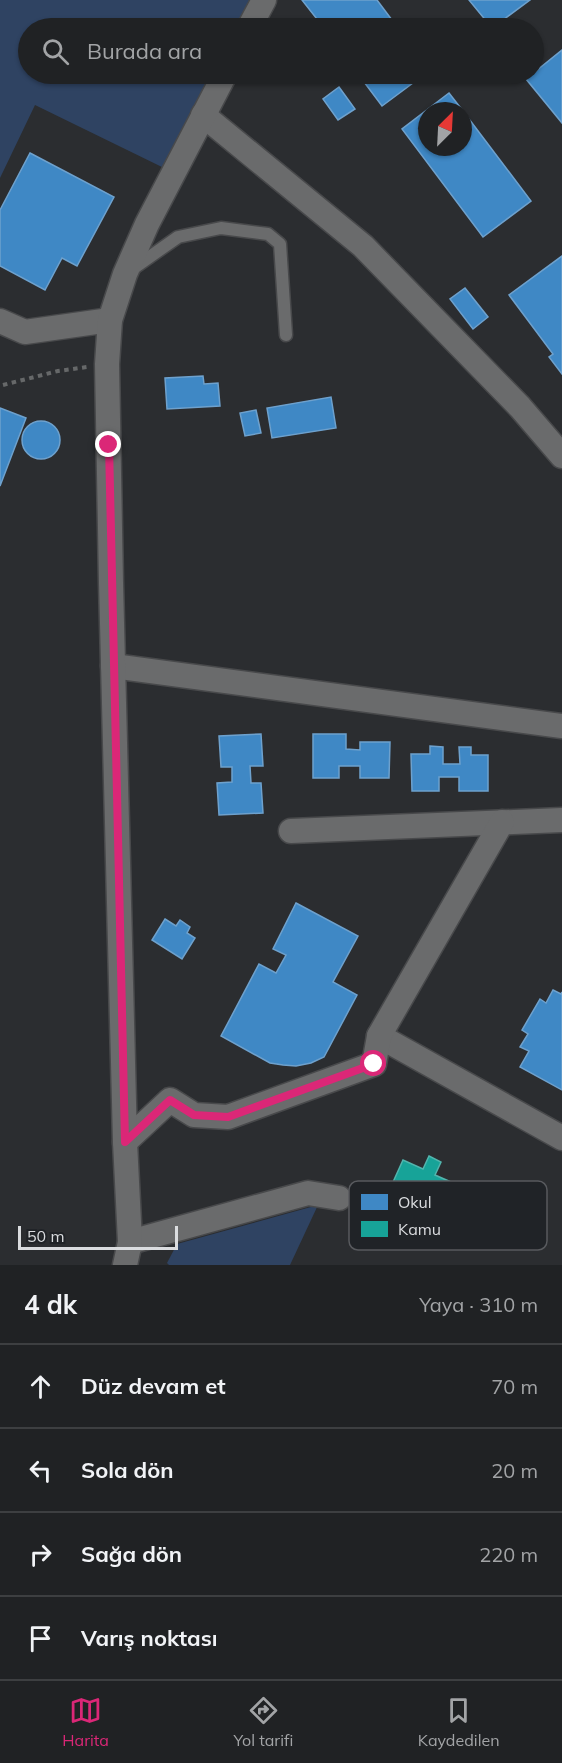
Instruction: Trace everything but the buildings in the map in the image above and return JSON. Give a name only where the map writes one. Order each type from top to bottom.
[{"type":"street","points":[[254,18],[264,0]]},
{"type":"street","points":[[220,84],[147,224],[125,274],[110,320],[107,364],[113,666],[129,1258],[308,1192],[339,1198]]},
{"type":"street","points":[[203,115],[363,246],[520,407],[562,456]]},
{"type":"street","points":[[0,321],[26,332],[110,320]]},
{"type":"street","points":[[113,666],[562,726]]},
{"type":"street","points":[[291,831],[562,820]]},
{"type":"street","points":[[125,1142],[170,1100],[194,1115],[228,1117],[374,1064],[379,1036],[502,822]]},
{"type":"street","points":[[379,1036],[562,1138]]},
{"type":"lane","points":[[125,274],[178,237],[221,228],[268,234],[280,244],[286,334]]},
{"type":"path","points":[[3,385],[58,371],[107,364]]},
{"type":"shaded area","points":[[0,0],[250,0],[240,18],[18,18],[18,84],[207,84],[164,168],[35,105],[0,178]]},
{"type":"shaded area","points":[[318,1205],[290,1265],[169,1265],[167,1263],[177,1244]]},
{"type":"route","points":[[109,445],[125,1142],[170,1100],[194,1115],[228,1117],[374,1064]]}]
